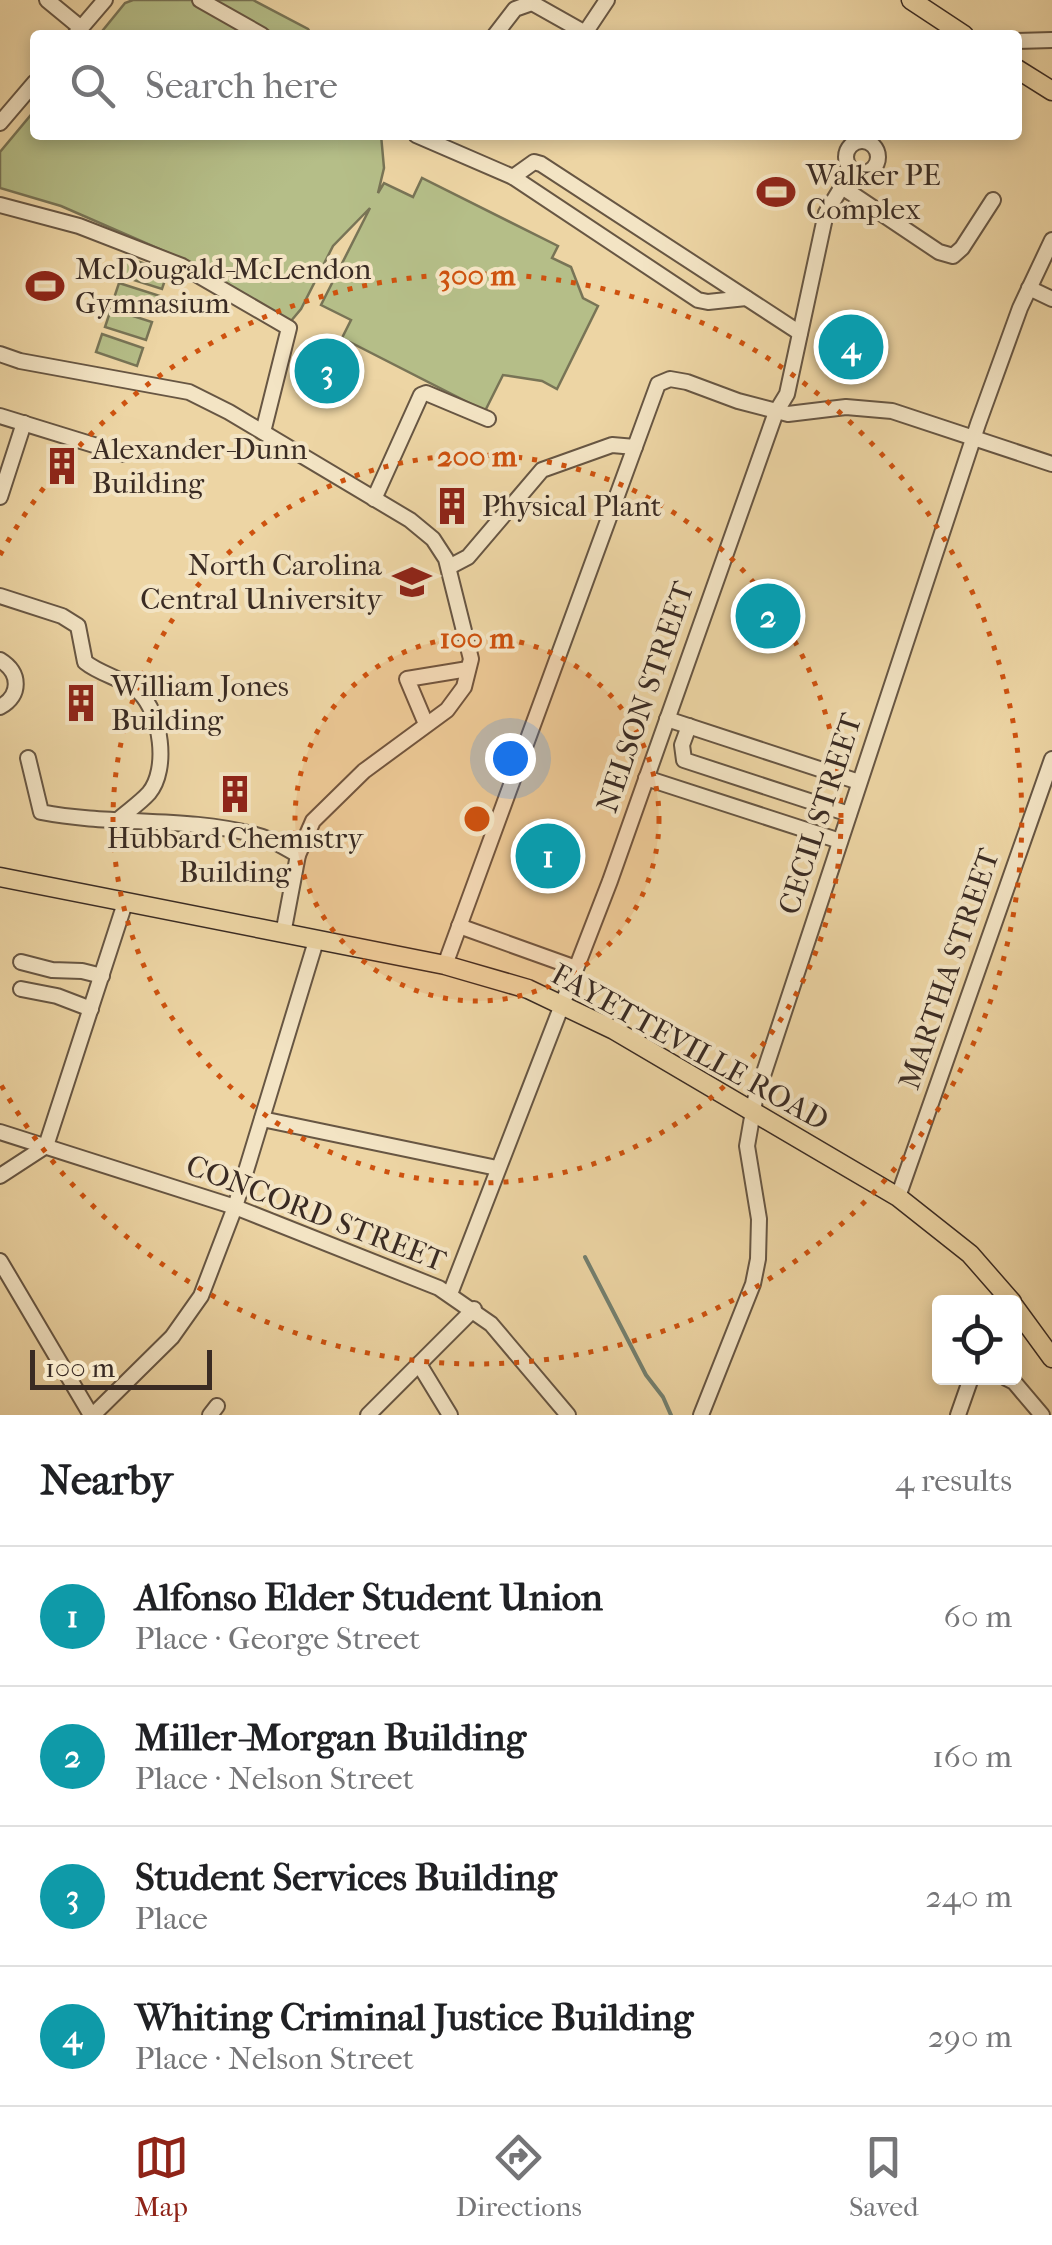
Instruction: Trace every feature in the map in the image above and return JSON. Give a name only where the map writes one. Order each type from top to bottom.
[{"type":"main road","points":[[911,0],[956,30]]},
{"type":"main road","points":[[1022,72],[1052,91]]},
{"type":"main road","name":"FAYETTEVILLE ROAD","points":[[0,876],[445,965],[500,978],[562,1003],[898,1198],[948,1234],[1002,1295]]},
{"type":"main road","name":"FAYETTEVILLE ROAD","points":[[1022,1320],[1052,1358]]},
{"type":"street","points":[[47,0],[76,30]]},
{"type":"street","points":[[80,30],[105,0]]},
{"type":"street","points":[[200,0],[253,30]]},
{"type":"street","points":[[589,30],[608,0]]},
{"type":"street","points":[[500,30],[515,9],[532,3],[580,30]]},
{"type":"street","points":[[1022,41],[1052,40]]},
{"type":"street","points":[[0,123],[30,88]]},
{"type":"street","points":[[441,140],[513,177],[698,300],[746,298]]},
{"type":"street","points":[[513,177],[530,164],[541,164],[800,334]]},
{"type":"street","name":"NELSON STREET","points":[[450,1294],[576,968],[776,412],[786,394],[826,213],[852,170]]},
{"type":"street","points":[[842,187],[939,252],[952,256],[962,248],[993,200]]},
{"type":"street","points":[[0,205],[79,226],[182,266],[289,328],[263,432]]},
{"type":"street","name":"CECIL STREET","points":[[701,1415],[758,1259],[759,1219],[748,1146],[752,1111],[974,438],[1029,288],[1052,240]]},
{"type":"street","points":[[1029,288],[1052,299]]},
{"type":"street","points":[[0,354],[189,392],[374,499],[433,539],[448,566],[471,659],[464,688],[448,710],[364,772],[313,821],[298,854],[284,934]]},
{"type":"street","points":[[445,965],[654,392],[662,381],[687,382],[776,412],[807,414],[868,407],[892,411],[1052,464]]},
{"type":"street","points":[[374,499],[421,395],[426,393],[488,419]]},
{"type":"street","points":[[0,416],[123,454]]},
{"type":"street","points":[[0,497],[24,423]]},
{"type":"street","points":[[448,566],[468,557],[542,470],[612,445],[635,447]]},
{"type":"street","points":[[0,596],[62,616],[78,626],[84,662],[142,694],[162,742],[155,782],[151,792],[119,819]]},
{"type":"street","points":[[0,660],[14,672],[16,686],[10,700],[0,707]]},
{"type":"street","points":[[426,724],[408,679],[468,669]]},
{"type":"street","points":[[667,718],[859,782]]},
{"type":"street","points":[[689,726],[682,744],[684,760],[849,814]]},
{"type":"street","points":[[28,758],[41,812],[64,817],[191,823],[260,835],[298,854]]},
{"type":"street","name":"MARTHA STREET","points":[[898,1198],[1052,758]]},
{"type":"street","points":[[646,778],[840,841]]},
{"type":"street","points":[[0,1176],[46,1146],[126,903]]},
{"type":"street","points":[[460,926],[576,968]]},
{"type":"street","points":[[0,1261],[92,1415],[152,1358],[201,1296],[235,1207],[316,940]]},
{"type":"street","points":[[22,962],[102,976]]},
{"type":"street","points":[[21,989],[57,996],[91,1009]]},
{"type":"street","points":[[262,1118],[497,1168]]},
{"type":"street","name":"CONCORD STREET","points":[[0,1132],[235,1207],[450,1294],[491,1324],[568,1415]]},
{"type":"street","points":[[368,1415],[474,1310]]},
{"type":"street","points":[[420,1364],[450,1415]]},
{"type":"street","points":[[958,1415],[969,1385]]},
{"type":"street","points":[[1017,1385],[1042,1415]]},
{"type":"green space","points":[[253,0],[309,30],[103,30],[125,3]]},
{"type":"green space","points":[[30,116],[30,140],[381,140],[384,168],[378,193],[384,183],[413,197],[422,178],[558,246],[552,258],[571,267],[583,298],[598,306],[557,389],[542,381],[503,375],[485,411],[342,338],[351,320],[321,305],[370,208],[333,246],[291,321],[187,261],[61,206],[0,188],[0,152]]},
{"type":"green space","points":[[127,258],[168,271],[162,289],[121,276]]},
{"type":"green space","points":[[119,283],[160,296],[154,314],[113,301]]},
{"type":"green space","points":[[111,309],[152,322],[146,340],[105,327]]},
{"type":"green space","points":[[102,334],[143,348],[137,366],[96,352]]},
{"type":"waterway","points":[[585,1257],[671,1415]]},
{"type":"place","name":"Walker PE Complex","points":[[776,192]]},
{"type":"place","name":"McDougald-McLendon Gymnasium","points":[[45,286]]},
{"type":"place","name":"Whiting Criminal Justice Building","points":[[851,347]]},
{"type":"place","name":"Student Services Building","points":[[327,371]]},
{"type":"place","name":"Alexander-Dunn Building","points":[[62,466]]},
{"type":"place","name":"Physical Plant","points":[[452,506]]},
{"type":"place","name":"North Carolina Central University","points":[[412,582]]},
{"type":"place","name":"Miller-Morgan Building","points":[[768,616]]},
{"type":"place","name":"William Jones Building","points":[[81,703]]},
{"type":"place","name":"Hubbard Chemistry Building","points":[[235,794]]},
{"type":"place","name":"Alfonso Elder Student Union","points":[[548,856]]}]
